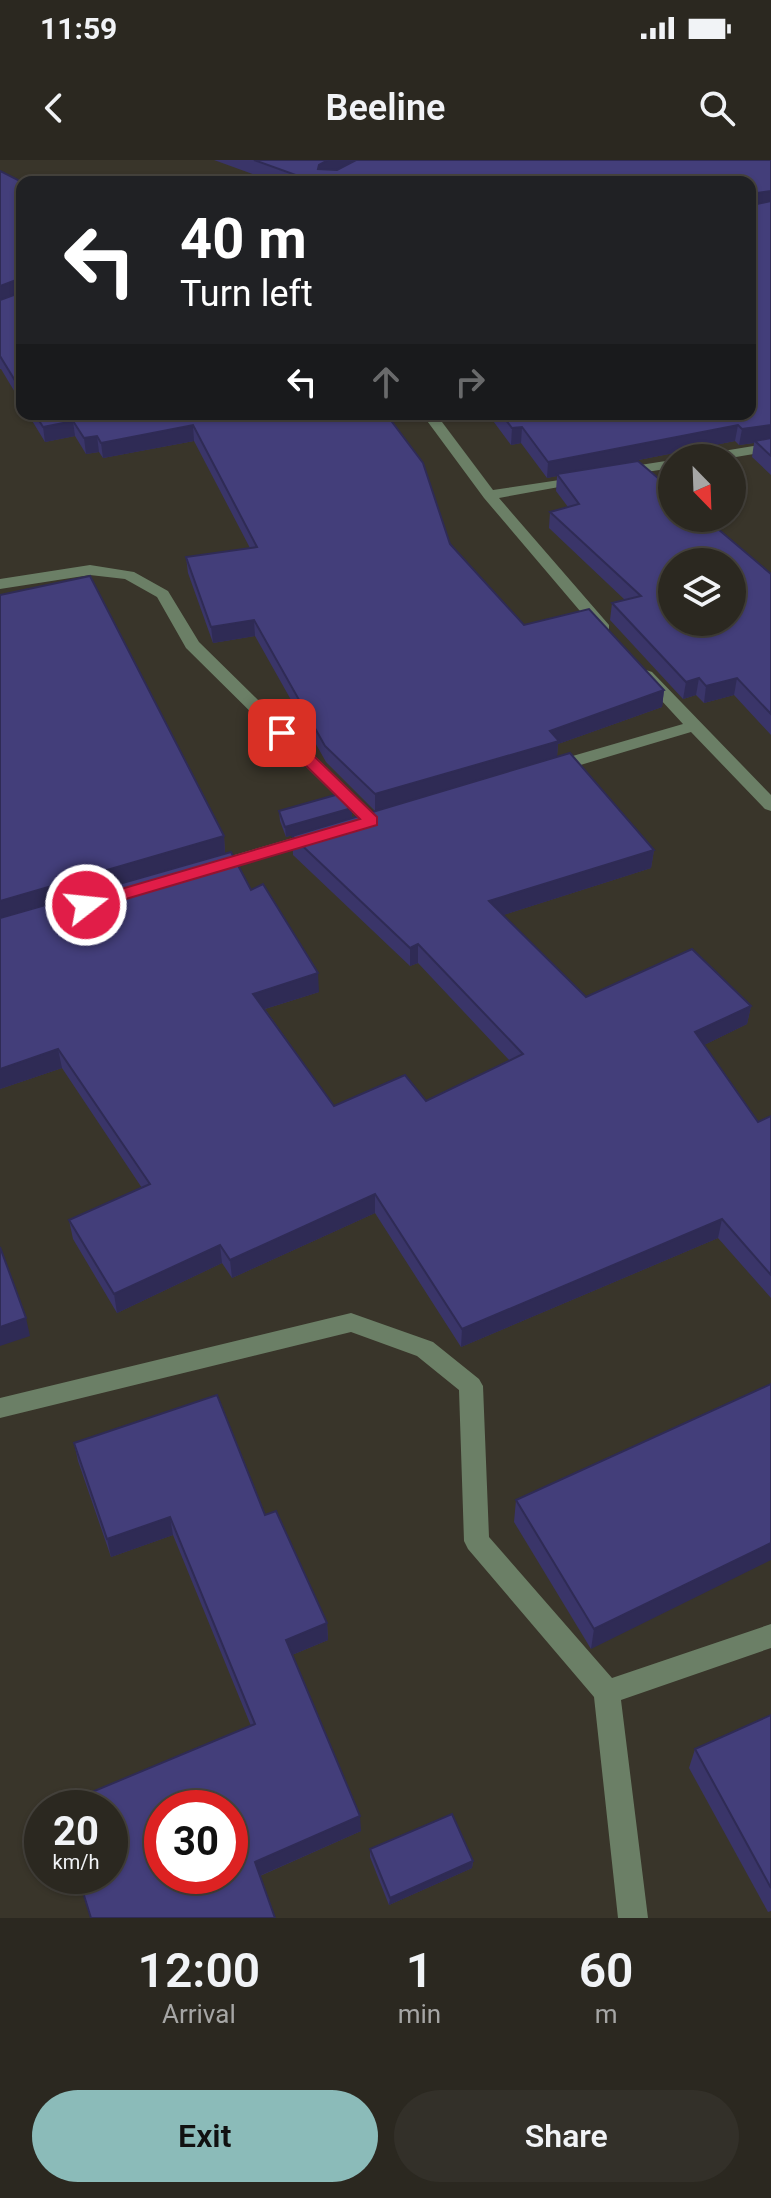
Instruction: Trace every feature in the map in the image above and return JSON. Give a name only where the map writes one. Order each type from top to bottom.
[{"type":"street","points":[[433,420],[489,495],[613,639]]},
{"type":"street","points":[[746,451],[771,447]]},
{"type":"street","points":[[489,495],[658,466]]},
{"type":"street","points":[[0,584],[90,570],[129,575],[163,594],[192,645],[364,823],[193,873]]},
{"type":"street","points":[[633,661],[771,805]]},
{"type":"street","points":[[540,771],[693,726]]},
{"type":"street","points":[[0,1408],[351,1322],[425,1349],[471,1386],[477,1541],[607,1692],[633,1918]]},
{"type":"street","points":[[607,1692],[771,1636]]},
{"type":"building","points":[[254,160],[328,160],[318,169],[337,170],[356,160],[771,160],[771,191],[756,193],[756,176],[298,176]]},
{"type":"building","points":[[0,171],[16,179],[16,280],[0,286]]},
{"type":"building","points":[[771,201],[771,425],[742,429],[738,425],[548,462],[522,427],[512,428],[506,420],[756,420],[756,204]]},
{"type":"building","points":[[16,294],[16,382],[0,356],[0,300]]},
{"type":"building","points":[[39,420],[391,420],[423,463],[450,544],[524,625],[589,609],[664,690],[550,731],[559,741],[375,794],[325,746],[254,620],[211,627],[186,557],[257,547],[193,425],[101,443],[97,436],[84,438],[73,421],[43,427]]},
{"type":"building","points":[[771,438],[771,456],[755,441]]},
{"type":"building","points":[[638,461],[658,478],[658,532],[722,532],[740,548],[658,548],[658,636],[746,636],[746,553],[771,574],[771,714],[737,678],[706,686],[699,678],[686,682],[612,603],[641,596],[550,512],[579,504],[557,474]]},
{"type":"building","points":[[90,576],[224,836],[0,901],[0,595]]},
{"type":"building","points":[[570,753],[654,850],[489,901],[586,997],[692,949],[751,1006],[695,1032],[758,1122],[771,1116],[771,1275],[722,1219],[462,1329],[375,1194],[230,1260],[220,1245],[114,1294],[69,1220],[150,1184],[58,1049],[0,1069],[0,918],[231,852],[251,890],[263,884],[318,973],[253,994],[334,1106],[405,1075],[426,1101],[523,1054],[418,944],[410,948],[292,836]]},
{"type":"building","points":[[339,794],[352,808],[285,827],[279,811]]},
{"type":"building","points":[[0,1247],[26,1318],[0,1327]]},
{"type":"building","points":[[771,1384],[771,1543],[594,1629],[516,1500]]},
{"type":"building","points":[[217,1395],[265,1515],[276,1511],[327,1623],[286,1640],[360,1816],[255,1862],[275,1918],[91,1918],[84,1894],[128,1894],[128,1790],[97,1790],[255,1724],[170,1517],[107,1539],[74,1443]]},
{"type":"building","points":[[771,1715],[771,1888],[695,1749]]},
{"type":"building","points":[[452,1814],[473,1861],[390,1898],[370,1849]]},
{"type":"route","points":[[86,905],[371,821],[282,733]]}]
